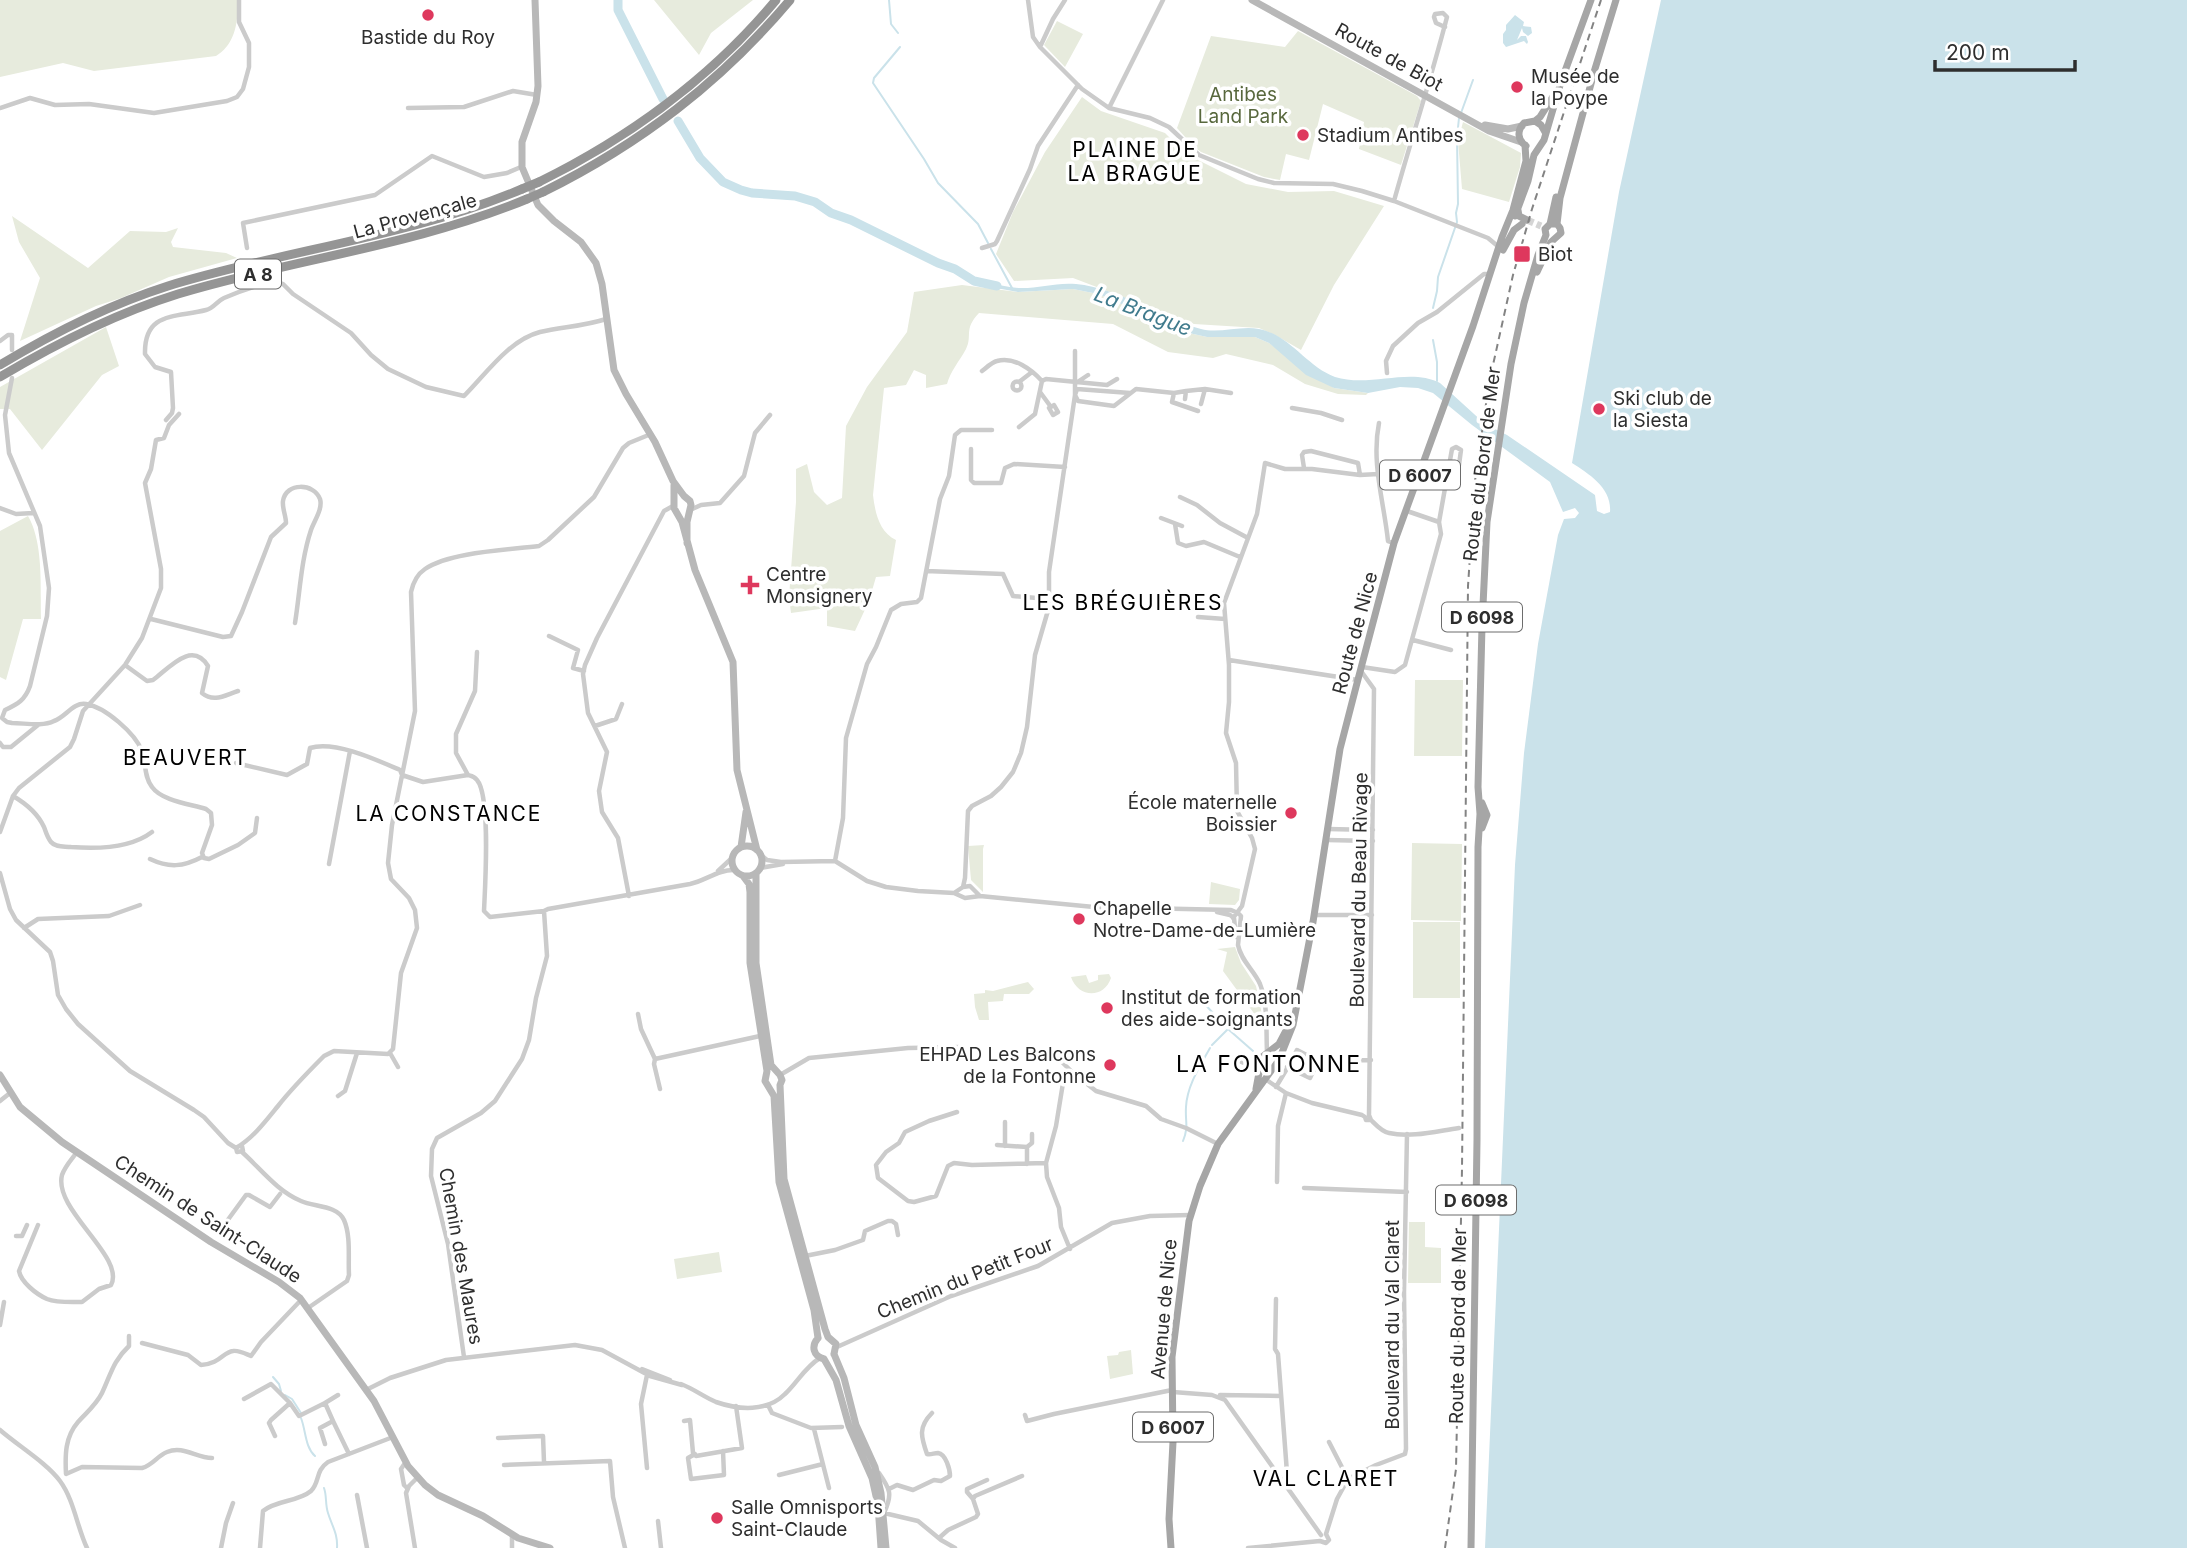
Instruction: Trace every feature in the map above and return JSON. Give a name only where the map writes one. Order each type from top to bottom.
[{"type":"highway","name":"La Provençale","points":[[0,377],[91,327],[154,302],[222,282],[434,232],[473,220],[543,192],[618,151],[658,118],[734,46],[776,0]]},
{"type":"highway","name":"La Provençale","points":[[0,365],[84,319],[168,286],[431,222],[522,190],[584,159],[700,92],[753,42],[790,0]]},
{"type":"main road","points":[[1545,132],[1535,121],[1528,121],[1522,125],[1519,133],[1523,144],[1533,147],[1544,140],[1561,82],[1591,0]]},
{"type":"main road","name":"Route du Bord de Mer","points":[[1471,1548],[1479,853],[1483,816],[1479,781],[1484,563],[1501,418],[1521,321],[1535,265],[1616,0]]},
{"type":"main road","points":[[1535,121],[1561,82]]},
{"type":"main road","name":"Route de Nice","points":[[1294,1017],[1314,915],[1340,749],[1358,680],[1394,544],[1454,380],[1498,246],[1515,212],[1526,161],[1523,144]]},
{"type":"main road","name":"Route de Nice","points":[[1498,246],[1515,212],[1540,144]]},
{"type":"main road","points":[[1498,246],[1525,223],[1515,212]]},
{"type":"main road","name":"Avenue de Nice","points":[[1171,1548],[1169,1519],[1173,1441],[1172,1357],[1190,1218],[1218,1144],[1256,1090],[1262,1057],[1279,1044],[1294,1017]]},
{"type":"main road","name":"Avenue de Nice","points":[[1260,1072],[1274,1065],[1282,1053],[1292,1031],[1294,1017]]},
{"type":"main road","points":[[1271,1050],[1277,1055],[1274,1065]]},
{"type":"street","points":[[0,108],[30,99],[55,105],[89,104],[154,113],[237,97],[245,82],[250,55],[249,43],[239,22],[239,0]]},
{"type":"street","points":[[536,0],[537,95],[525,130],[521,153],[522,167],[538,205],[581,242],[600,272],[614,370],[690,508],[687,543]]},
{"type":"street","points":[[1028,0],[1033,37],[1040,47],[1078,85],[1109,108],[1161,122],[1177,133],[1199,155],[1258,179],[1274,183],[1333,184],[1394,201],[1456,225],[1498,246]]},
{"type":"street","points":[[1040,47],[1065,0]]},
{"type":"street","points":[[1109,108],[1163,0]]},
{"type":"street","name":"Route de Biot","points":[[1252,0],[1502,137],[1523,144]]},
{"type":"street","points":[[1394,201],[1445,27]]},
{"type":"street","points":[[982,248],[995,244],[1038,146],[1078,85]]},
{"type":"street","points":[[408,108],[464,107],[513,91],[537,95]]},
{"type":"street","points":[[1475,122],[1503,129],[1522,125]]},
{"type":"street","points":[[247,247],[243,223],[375,195],[429,157],[436,156],[484,177],[522,167]]},
{"type":"street","points":[[1387,373],[1386,361],[1393,346],[1418,323],[1437,312],[1484,274],[1492,271]]},
{"type":"street","points":[[166,420],[173,412],[171,372],[155,367],[145,354],[146,335],[152,327],[164,318],[208,310],[220,300],[275,281],[351,333],[388,369],[426,387],[464,396],[499,359],[538,332],[606,319]]},
{"type":"street","points":[[0,341],[12,335],[12,350]]},
{"type":"street","points":[[1075,351],[1075,395],[1049,572],[1049,599],[1035,656],[1027,727],[1013,772],[991,796],[968,811],[962,891],[965,898],[973,894],[1094,907],[1221,909],[1241,916],[1238,945]]},
{"type":"street","points":[[982,370],[997,361],[1022,364],[1042,381]]},
{"type":"street","points":[[1019,382],[1033,372]]},
{"type":"street","points":[[1076,381],[1087,375]]},
{"type":"street","points":[[12,378],[5,415],[9,453],[40,526],[49,588],[40,654],[26,697],[5,710],[2,718],[7,722],[39,724],[54,722],[77,704],[97,707],[135,739],[142,752],[152,788],[161,796],[206,809],[211,813],[212,825],[202,857]]},
{"type":"street","points":[[1042,381],[1046,379],[1107,385],[1117,379]]},
{"type":"street","points":[[1019,427],[1035,414],[1042,381]]},
{"type":"street","points":[[1130,393],[1077,388],[1075,395],[1078,401],[1114,406],[1136,389],[1173,393],[1205,389],[1231,393]]},
{"type":"street","points":[[1201,404],[1205,389]]},
{"type":"street","points":[[1040,391],[1051,407]]},
{"type":"street","points":[[1185,399],[1186,391]]},
{"type":"street","points":[[1115,392],[1120,397],[1119,403]]},
{"type":"street","points":[[1173,393],[1172,402],[1198,411]]},
{"type":"street","points":[[1292,408],[1342,420]]},
{"type":"street","points":[[0,832],[13,796],[69,747],[80,718],[125,665],[151,619],[162,581],[145,483],[151,469],[156,440],[164,438],[169,425],[179,414]]},
{"type":"street","points":[[675,506],[682,514],[690,508],[720,503],[744,476],[755,433],[770,415]]},
{"type":"street","points":[[1379,423],[1376,449],[1378,474],[1388,541],[1394,544]]},
{"type":"street","points":[[835,861],[844,802],[846,738],[867,664],[891,610],[901,604],[920,600],[940,499],[949,475],[955,435],[961,430],[992,430]]},
{"type":"street","points":[[240,1149],[324,1056],[334,1051],[383,1055],[393,1049],[401,973],[417,928],[415,910],[409,898],[391,878],[389,871],[390,839],[415,711],[411,592],[413,582],[431,565],[446,559],[539,546],[594,497],[629,443],[651,434]]},
{"type":"street","points":[[1361,669],[1395,672],[1405,665],[1441,534],[1439,522],[1452,449],[1456,447],[1461,450],[1460,465]]},
{"type":"street","points":[[971,449],[971,480],[974,483],[1001,483],[1003,471],[1014,464],[1065,467]]},
{"type":"street","points":[[1304,468],[1302,455],[1311,451],[1359,463],[1360,475]]},
{"type":"street","points":[[1233,918],[1242,906],[1255,849],[1237,811],[1236,763],[1226,733],[1229,660],[1225,597],[1257,514],[1265,463],[1285,469],[1378,474]]},
{"type":"street","points":[[673,481],[675,506],[695,570],[733,662],[737,770],[759,853],[756,963],[774,1074]]},
{"type":"street","points":[[151,619],[223,638],[231,636],[271,537],[286,523],[283,501],[286,493],[292,488],[302,486],[318,495],[321,501],[306,548],[295,622]]},
{"type":"street","points":[[629,896],[618,838],[602,811],[599,791],[607,752],[588,713],[584,671],[621,589],[664,511],[675,506],[684,496]]},
{"type":"street","points":[[1180,497],[1248,538]]},
{"type":"street","points":[[0,508],[16,514],[33,513]]},
{"type":"street","points":[[1407,511],[1439,522]]},
{"type":"street","points":[[1161,517],[1182,526]]},
{"type":"street","points":[[1175,524],[1178,543],[1186,546],[1199,542],[1209,543],[1240,557]]},
{"type":"street","points":[[926,571],[1003,574],[1011,595],[1049,599]]},
{"type":"street","points":[[1198,617],[1225,619]]},
{"type":"street","points":[[549,636],[578,650],[573,668],[584,671]]},
{"type":"street","points":[[1412,640],[1451,650]]},
{"type":"street","points":[[477,652],[475,691],[456,734],[456,753],[468,775],[476,779],[483,793],[485,914],[490,917],[544,911],[690,884],[722,871],[735,870]]},
{"type":"street","points":[[125,665],[147,681],[153,680],[183,657],[189,654],[197,655],[204,659],[208,666],[202,693],[215,699],[238,691]]},
{"type":"street","points":[[1229,660],[1358,680]]},
{"type":"street","name":"Boulevard du Beau Rivage","points":[[1361,669],[1374,689],[1371,1060],[1368,1117]]},
{"type":"street","points":[[594,726],[616,719],[622,704]]},
{"type":"street","points":[[0,743],[3,747],[12,747],[39,724]]},
{"type":"street","points":[[236,763],[287,775],[307,764],[310,748],[319,746],[363,754],[400,770],[402,775],[423,782],[468,775]]},
{"type":"street","points":[[329,864],[350,751]]},
{"type":"street","points":[[13,796],[27,805],[44,826],[48,839],[56,846],[99,849],[121,845],[152,832]]},
{"type":"street","points":[[713,876],[741,847],[745,835],[746,808]]},
{"type":"street","points":[[150,859],[174,867],[202,857],[209,859],[249,837],[257,828],[257,818]]},
{"type":"street","points":[[1327,829],[1371,830]]},
{"type":"street","points":[[1326,840],[1371,841]]},
{"type":"street","points":[[741,847],[750,847],[773,861],[835,861],[876,885],[913,891],[954,892],[970,886]]},
{"type":"street","points":[[733,857],[735,870],[749,884],[750,964],[760,1036],[774,1074],[782,1080],[779,1085],[783,1173],[789,1205],[808,1255],[856,1424],[875,1467],[889,1489],[889,1503],[884,1513]]},
{"type":"street","points":[[743,876],[794,862]]},
{"type":"street","points":[[0,873],[10,909],[24,928],[50,952],[58,995],[78,1024],[130,1071],[204,1117],[228,1143],[240,1149],[283,1191],[310,1205],[340,1214],[347,1231],[347,1281],[308,1308]]},
{"type":"street","points":[[965,878],[973,894]]},
{"type":"street","points":[[24,928],[38,919],[109,916],[140,905]]},
{"type":"street","points":[[1181,908],[1220,912],[1233,918]]},
{"type":"street","name":"Chemin des Maures","points":[[464,1357],[448,1244],[431,1176],[432,1149],[437,1138],[481,1113],[495,1101],[522,1059],[529,1040],[547,956],[544,911]]},
{"type":"street","points":[[1314,915],[1372,915]]},
{"type":"street","points":[[1233,918],[1240,954],[1260,984],[1271,1050]]},
{"type":"street","points":[[638,1014],[641,1029],[655,1059],[660,1089]]},
{"type":"street","points":[[655,1059],[760,1036]]},
{"type":"street","points":[[809,1366],[818,1338],[814,1310],[779,1182],[774,1096],[771,1087],[766,1083],[774,1074],[809,1058],[844,1053],[962,1047],[962,1052]]},
{"type":"street","points":[[1276,1087],[1297,1050],[1318,1060],[1371,1060]]},
{"type":"street","points":[[338,1096],[345,1091],[357,1053]]},
{"type":"street","points":[[390,1053],[398,1067]]},
{"type":"street","points":[[1233,1058],[1260,1072],[1286,1093],[1312,1103],[1368,1117],[1388,1133],[1407,1134],[1459,1128]]},
{"type":"street","points":[[1287,1067],[1310,1078],[1318,1060]]},
{"type":"street","points":[[1062,1062],[1096,1091],[1146,1106],[1161,1119],[1218,1144]]},
{"type":"street","name":"Chemin de Saint-Claude","points":[[0,1075],[5,1097],[31,1118],[211,1242],[279,1282],[302,1300],[383,1414],[405,1462],[417,1478],[433,1492],[483,1516],[515,1537],[550,1548]]},
{"type":"street","points":[[1045,1076],[1060,1079],[1063,1083],[1046,1163],[1047,1177],[1070,1249]]},
{"type":"street","points":[[771,1087],[779,1085]]},
{"type":"street","points":[[1277,1182],[1278,1126],[1286,1093]]},
{"type":"street","points":[[957,1112],[905,1132],[899,1143],[886,1152],[876,1165],[878,1178],[908,1201],[914,1202],[936,1196],[948,1166],[954,1163],[1046,1163]]},
{"type":"street","points":[[1005,1122],[1005,1146]]},
{"type":"street","points":[[997,1145],[1027,1147],[1032,1143],[1032,1134]]},
{"type":"street","name":"Boulevard du Val Claret","points":[[1348,1479],[1376,1465],[1399,1458],[1405,1454],[1406,1449],[1404,1292],[1407,1134]]},
{"type":"street","points":[[1027,1147],[1028,1161]]},
{"type":"street","points":[[38,1225],[19,1271],[19,1276],[28,1285],[47,1299],[82,1302],[99,1289],[111,1285],[112,1270],[104,1254],[80,1223],[63,1186],[61,1177],[77,1152]]},
{"type":"street","points":[[1304,1188],[1406,1192]]},
{"type":"street","points":[[219,1232],[246,1195],[270,1208],[280,1194]]},
{"type":"street","name":"Chemin du Petit Four","points":[[835,1351],[848,1340],[951,1296],[1038,1266],[1112,1223],[1150,1216],[1190,1218]]},
{"type":"street","points":[[808,1255],[835,1250],[863,1240],[864,1231],[888,1221],[896,1224],[898,1235]]},
{"type":"street","points":[[16,1236],[22,1236],[27,1225]]},
{"type":"street","points":[[1276,1299],[1275,1349],[1278,1354],[1287,1483],[1292,1493]]},
{"type":"street","points":[[142,1343],[188,1355],[201,1365],[212,1365],[231,1351],[251,1356],[302,1300]]},
{"type":"street","points":[[0,1325],[4,1302]]},
{"type":"street","points":[[130,1336],[129,1346],[112,1367],[97,1402],[73,1429],[65,1449],[66,1474],[82,1466],[142,1468],[151,1465],[163,1454],[178,1450],[212,1458]]},
{"type":"street","points":[[818,1338],[830,1338]]},
{"type":"street","name":"Chemin du Petit Four","points":[[830,1338],[848,1340]]},
{"type":"street","points":[[366,1390],[446,1360],[575,1345],[601,1350],[716,1401],[736,1406],[760,1407],[786,1394],[809,1366],[835,1351]]},
{"type":"street","points":[[814,1351],[822,1358],[836,1380],[849,1426],[872,1478],[884,1548]]},
{"type":"street","points":[[632,1365],[647,1375],[682,1385]]},
{"type":"street","points":[[647,1375],[641,1404],[647,1468]]},
{"type":"street","points":[[244,1399],[271,1384],[299,1416],[338,1395]]},
{"type":"street","points":[[1025,1415],[1027,1421],[1172,1391],[1219,1396],[1230,1405],[1322,1537]]},
{"type":"street","points":[[1212,1395],[1281,1396]]},
{"type":"street","points":[[325,1403],[349,1454]]},
{"type":"street","points":[[275,1436],[269,1423],[290,1404]]},
{"type":"street","points":[[768,1405],[772,1413],[814,1429],[842,1427]]},
{"type":"street","points":[[723,1451],[724,1475],[691,1479],[688,1458],[695,1454],[742,1448],[736,1406]]},
{"type":"street","points":[[889,1489],[897,1485],[913,1490],[950,1476],[950,1470],[942,1455],[927,1454],[921,1435],[924,1422],[932,1413]]},
{"type":"street","points":[[684,1421],[690,1420],[695,1454]]},
{"type":"street","points":[[325,1444],[320,1427],[333,1421]]},
{"type":"street","points":[[814,1429],[829,1488]]},
{"type":"street","points":[[0,1430],[60,1481],[87,1548]]},
{"type":"street","points":[[498,1438],[543,1436],[544,1462]]},
{"type":"street","points":[[260,1548],[263,1511],[269,1506],[309,1493],[321,1467],[393,1437]]},
{"type":"street","points":[[1322,1537],[1348,1479],[1329,1442]]},
{"type":"street","points":[[504,1465],[610,1461],[614,1497],[625,1548]]},
{"type":"street","points":[[405,1462],[401,1469],[407,1489],[415,1548]]},
{"type":"street","points":[[779,1475],[823,1464]]},
{"type":"street","points":[[875,1467],[884,1513],[884,1548]]},
{"type":"street","points":[[973,1499],[982,1492],[1022,1476]]},
{"type":"street","points":[[407,1489],[417,1478]]},
{"type":"street","points":[[939,1538],[948,1530],[976,1517],[978,1514],[967,1489],[987,1480]]},
{"type":"street","points":[[357,1495],[367,1548]]},
{"type":"street","points":[[221,1548],[233,1503]]},
{"type":"street","points":[[884,1513],[918,1521],[955,1548]]},
{"type":"street","points":[[658,1521],[661,1548]]},
{"type":"street","points":[[512,1548],[515,1537]]},
{"type":"street","points":[[1248,1548],[1322,1537]]},
{"type":"green space","points":[[0,0],[237,0],[237,16],[232,39],[216,56],[94,71],[63,63],[0,77]]},
{"type":"green space","points":[[654,0],[753,0],[711,33],[699,55]]},
{"type":"green space","points":[[1057,21],[1083,34],[1065,67],[1044,45]]},
{"type":"green space","name":"Antibes Land Park","points":[[1298,31],[1417,96],[1421,101],[1401,165],[1359,149],[1364,122],[1323,104],[1309,160],[1286,154],[1280,180],[1264,177],[1201,152],[1177,128],[1211,36],[1285,47]]},
{"type":"green space","points":[[1082,97],[1101,111],[1165,133],[1186,154],[1246,184],[1288,192],[1334,191],[1384,206],[1334,285],[1301,350],[1259,328],[1194,324],[1073,278],[1014,281],[996,254],[1013,212],[1045,152]]},
{"type":"green space","points":[[1463,122],[1521,153],[1520,167],[1509,202],[1462,189],[1458,141]]},
{"type":"green space","points":[[12,216],[88,268],[130,231],[166,232],[178,228],[171,242],[173,247],[226,253],[237,258],[169,277],[96,306],[20,341],[40,278],[19,242]]},
{"type":"green space","points":[[962,285],[1018,292],[1073,289],[1098,294],[1189,333],[1207,337],[1255,337],[1269,343],[1334,388],[1368,393],[1338,394],[1305,384],[1273,365],[1226,354],[1213,358],[1168,352],[1113,324],[979,313],[971,324],[966,349],[947,384],[926,388],[926,375],[914,370],[906,385],[884,388],[873,495],[882,527],[896,540],[890,576],[876,577],[869,601],[855,631],[827,626],[827,608],[791,613],[789,597],[796,469],[807,464],[814,492],[827,505],[842,498],[846,426],[867,387],[907,332],[914,292]]},
{"type":"green space","points":[[106,327],[119,366],[102,375],[42,450],[10,409],[0,409],[0,387]]},
{"type":"green space","points":[[28,516],[39,553],[41,619],[23,619],[6,680],[0,677],[0,531]]},
{"type":"green space","points":[[1415,680],[1463,680],[1462,756],[1414,756]]},
{"type":"green space","points":[[1412,843],[1462,844],[1461,921],[1411,920]]},
{"type":"green space","points":[[984,845],[983,892],[971,880],[968,846]]},
{"type":"green space","points":[[1211,882],[1240,889],[1239,900],[1235,905],[1209,904]]},
{"type":"green space","points":[[1413,922],[1460,922],[1460,998],[1413,998]]},
{"type":"green space","points":[[1235,947],[1241,963],[1256,986],[1264,1024],[1250,1014],[1253,1012],[1223,971],[1227,952],[1217,949]]},
{"type":"green space","points":[[1109,974],[1111,978],[1108,985],[1103,990],[1091,993],[1079,989],[1071,977],[1086,975],[1089,983],[1098,980],[1098,975]]},
{"type":"green space","points":[[1028,982],[1034,989],[1029,994],[1004,994],[1003,1001],[988,1002],[989,1020],[979,1020],[974,994]]},
{"type":"green space","points":[[1409,1222],[1425,1222],[1425,1247],[1441,1248],[1441,1283],[1408,1283]]},
{"type":"green space","points":[[719,1252],[722,1272],[677,1279],[674,1259]]},
{"type":"green space","points":[[1131,1350],[1133,1374],[1110,1379],[1107,1356]]},
{"type":"water","points":[[1661,0],[2187,0],[2187,1548],[1485,1548],[1515,865],[1524,753],[1538,644],[1558,535],[1564,519],[1575,518],[1579,513],[1575,508],[1563,512],[1550,482],[1433,393],[1418,388],[1400,387],[1368,393],[1334,388],[1306,375],[1269,343],[1255,337],[1207,337],[1189,333],[1098,294],[1073,289],[1018,292],[985,286],[986,282],[1018,288],[1069,284],[1092,287],[1124,297],[1201,329],[1215,331],[1252,328],[1270,332],[1335,377],[1362,380],[1415,377],[1440,383],[1485,424],[1507,435],[1595,495],[1597,511],[1604,514],[1610,512],[1610,503],[1603,489],[1592,477],[1572,463],[1619,192]]},
{"type":"water","points":[[1515,15],[1524,22],[1523,26],[1531,27],[1532,33],[1528,36],[1522,28],[1517,40],[1526,36],[1527,44],[1524,41],[1506,47],[1503,34],[1506,25]]},
{"type":"waterway","name":"La Brague","points":[[618,0],[618,10],[663,99]]},
{"type":"waterway","points":[[889,0],[891,24],[898,33]]},
{"type":"waterway","points":[[900,47],[874,78],[873,83],[938,183],[978,224],[988,243]]},
{"type":"waterway","points":[[1461,113],[1473,80]]},
{"type":"waterway","points":[[1433,308],[1438,277],[1457,222],[1459,118]]},
{"type":"waterway","name":"La Brague","points":[[678,121],[700,158],[723,182],[752,193],[795,196],[815,202],[831,213],[955,269],[974,281],[997,286]]},
{"type":"waterway","points":[[991,249],[1012,288]]},
{"type":"waterway","points":[[1433,340],[1437,381]]},
{"type":"waterway","points":[[1193,997],[1200,999],[1227,1028]]},
{"type":"waterway","points":[[1212,1045],[1228,1029],[1253,1051]]},
{"type":"waterway","points":[[1183,1141],[1189,1091],[1210,1048]]},
{"type":"waterway","points":[[273,1377],[281,1391]]},
{"type":"waterway","points":[[285,1395],[292,1399],[301,1413]]},
{"type":"waterway","points":[[301,1418],[307,1443],[315,1456]]},
{"type":"waterway","points":[[324,1488],[327,1510],[337,1538],[337,1548]]},
{"type":"tunnel","points":[[1527,220],[1541,226]]},
{"type":"railway","points":[[1445,1548],[1456,1469],[1468,586],[1475,481],[1489,383],[1513,275],[1601,0]]},
{"type":"place","name":"Bastide du Roy","points":[[428,15]]},
{"type":"place","name":"Musée de la Poype","points":[[1517,87]]},
{"type":"place","name":"Stadium Antibes","points":[[1303,135]]},
{"type":"place","name":"Biot","points":[[1522,254]]},
{"type":"place","name":"Ski club de la Siesta","points":[[1599,409]]},
{"type":"place","name":"Centre Monsignery","points":[[750,585]]},
{"type":"place","name":"École maternelle Boissier","points":[[1291,813]]},
{"type":"place","name":"Chapelle Notre-Dame-de-Lumière","points":[[1079,919]]},
{"type":"place","name":"Institut de formation des aide-soignants","points":[[1107,1008]]},
{"type":"place","name":"EHPAD Les Balcons de la Fontonne","points":[[1110,1065]]},
{"type":"place","name":"Salle Omnisports Saint-Claude","points":[[717,1518]]},
{"type":"district","name":"PLAINE DE LA BRAGUE","points":[[1135,161]]},
{"type":"district","name":"LES BRÉGUIÈRES","points":[[1123,602]]},
{"type":"district","name":"BEAUVERT","points":[[186,757]]},
{"type":"district","name":"LA CONSTANCE","points":[[449,813]]},
{"type":"district","name":"LA FONTONNE","points":[[1269,1064]]},
{"type":"district","name":"VAL CLARET","points":[[1326,1478]]}]
